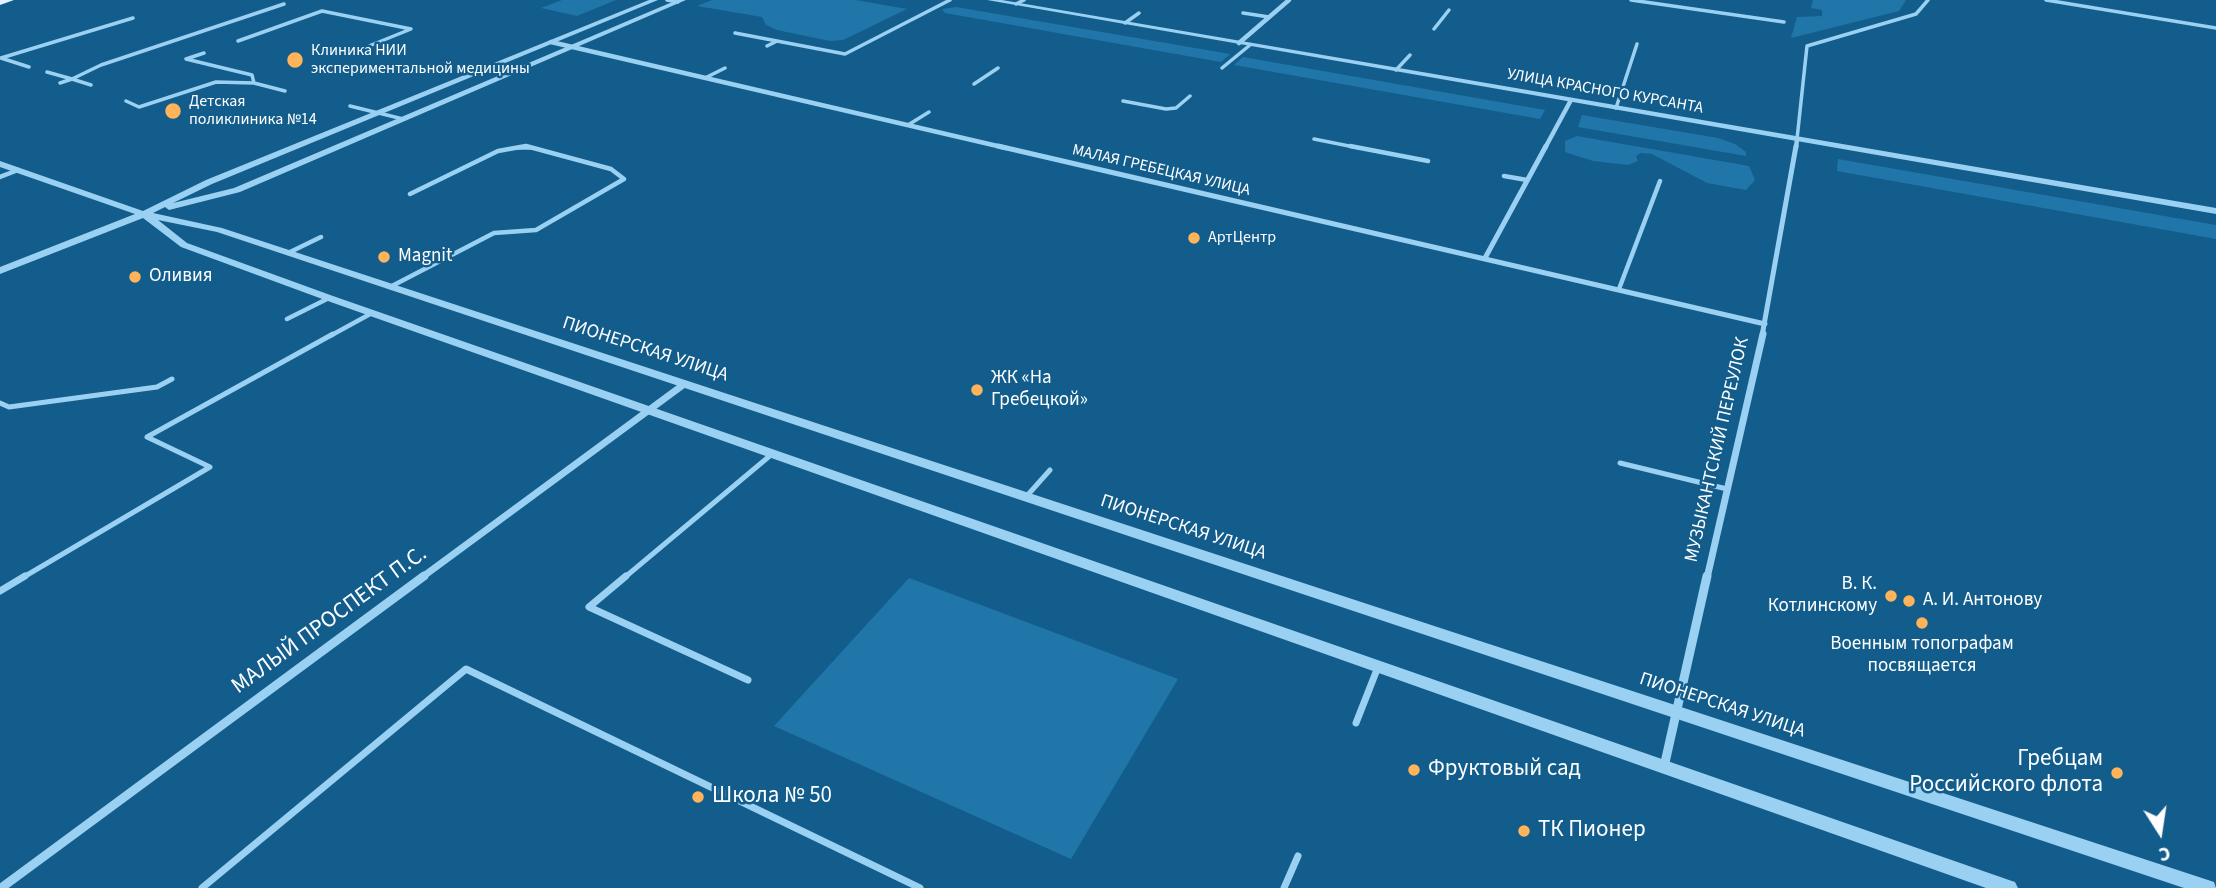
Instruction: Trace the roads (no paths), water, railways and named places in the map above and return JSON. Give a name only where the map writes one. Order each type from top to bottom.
[{"type":"main road","points":[[0,2],[9,0]]},
{"type":"street","points":[[0,271],[144,214],[209,182],[655,0]]},
{"type":"street","name":"УЛИЦА КРАСНОГО КУРСАНТА","points":[[990,0],[2216,211]]},
{"type":"street","points":[[1238,43],[1289,0]]},
{"type":"street","points":[[144,214],[237,190],[680,1]]},
{"type":"street","name":"МАЛАЯ ГРЕБЕЦКАЯ УЛИЦА","points":[[551,42],[1765,324]]},
{"type":"street","points":[[1485,258],[1571,100]]},
{"type":"street","name":"МУЗЫКАНТСКИЙ ПЕРЕУЛОК","points":[[1664,768],[1765,324],[1797,139]]},
{"type":"street","name":"ПИОНЕРСКАЯ УЛИЦА","points":[[0,164],[144,214],[219,230],[2208,888]]},
{"type":"street","name":"ПИОНЕРСКАЯ УЛИЦА","points":[[144,214],[184,245],[329,298],[2009,888]]},
{"type":"street","name":"МАЛЫЙ ПРОСПЕКТ П.С.","points":[[1,888],[683,385]]},
{"type":"lane","points":[[667,0],[680,1]]},
{"type":"lane","points":[[735,33],[845,54],[950,0]]},
{"type":"lane","points":[[1016,4],[1024,0]]},
{"type":"lane","points":[[1631,0],[1784,22]]},
{"type":"lane","points":[[1797,139],[1807,46],[1916,14],[1928,0]]},
{"type":"lane","points":[[2046,0],[2216,28]]},
{"type":"lane","points":[[60,83],[101,65],[284,4]]},
{"type":"lane","points":[[1434,29],[1449,10]]},
{"type":"lane","points":[[238,40],[323,11],[411,29],[369,46]]},
{"type":"lane","points":[[1125,23],[1139,13]]},
{"type":"lane","points":[[1243,13],[1269,17]]},
{"type":"lane","points":[[29,67],[1,58],[133,18]]},
{"type":"lane","points":[[767,46],[777,41]]},
{"type":"lane","points":[[1222,68],[1250,44]]},
{"type":"lane","points":[[1616,108],[1637,44]]},
{"type":"lane","points":[[204,53],[186,59],[252,75],[254,83]]},
{"type":"lane","points":[[1396,70],[1410,55]]},
{"type":"lane","points":[[705,78],[725,68]]},
{"type":"lane","points":[[974,84],[998,68]]},
{"type":"lane","points":[[47,72],[91,85]]},
{"type":"lane","points":[[126,101],[139,107],[216,82],[254,83],[285,91]]},
{"type":"lane","points":[[1123,101],[1166,109],[1176,108],[1190,96]]},
{"type":"lane","points":[[350,106],[403,119]]},
{"type":"lane","points":[[908,125],[929,112]]},
{"type":"lane","points":[[1314,139],[1428,161]]},
{"type":"lane","points":[[390,287],[494,233],[536,230],[624,179],[611,169],[526,146],[498,151],[410,194]]},
{"type":"lane","points":[[0,177],[18,170]]},
{"type":"lane","points":[[1504,176],[1527,180]]},
{"type":"lane","points":[[1619,289],[1661,181]]},
{"type":"lane","points":[[288,253],[321,237]]},
{"type":"lane","points":[[287,319],[329,298]]},
{"type":"lane","points":[[0,592],[210,467],[147,438],[372,313]]},
{"type":"lane","points":[[0,403],[9,407],[157,387],[172,379]]},
{"type":"lane","points":[[748,680],[589,607],[772,454]]},
{"type":"lane","points":[[1620,463],[1727,489]]},
{"type":"lane","points":[[1025,498],[1050,470]]},
{"type":"lane","points":[[1356,723],[1378,666]]},
{"type":"lane","points":[[202,888],[466,670],[920,888]]},
{"type":"lane","points":[[1284,888],[1298,856]]},
{"type":"place","name":"Клиника НИИ экспериментальной медицины","points":[[295,60]]},
{"type":"place","name":"Детская поликлиника №14","points":[[173,111]]},
{"type":"place","name":"АртЦентр","points":[[1194,238]]},
{"type":"place","name":"Magnit","points":[[384,257]]},
{"type":"place","name":"Оливия","points":[[135,277]]},
{"type":"place","name":"ЖК «На Гребецкой»","points":[[977,390]]},
{"type":"place","name":"В. К. Котлинскому","points":[[1891,596]]},
{"type":"place","name":"А. И. Антонову","points":[[1909,601]]},
{"type":"place","name":"Военным топографам посвящается","points":[[1922,623]]},
{"type":"place","name":"Фруктовый сад","points":[[1414,770]]},
{"type":"place","name":"Гребцам Российского флота","points":[[2117,773]]},
{"type":"place","name":"Школа № 50","points":[[698,797]]},
{"type":"place","name":"ТК Пионер","points":[[1524,831]]}]
